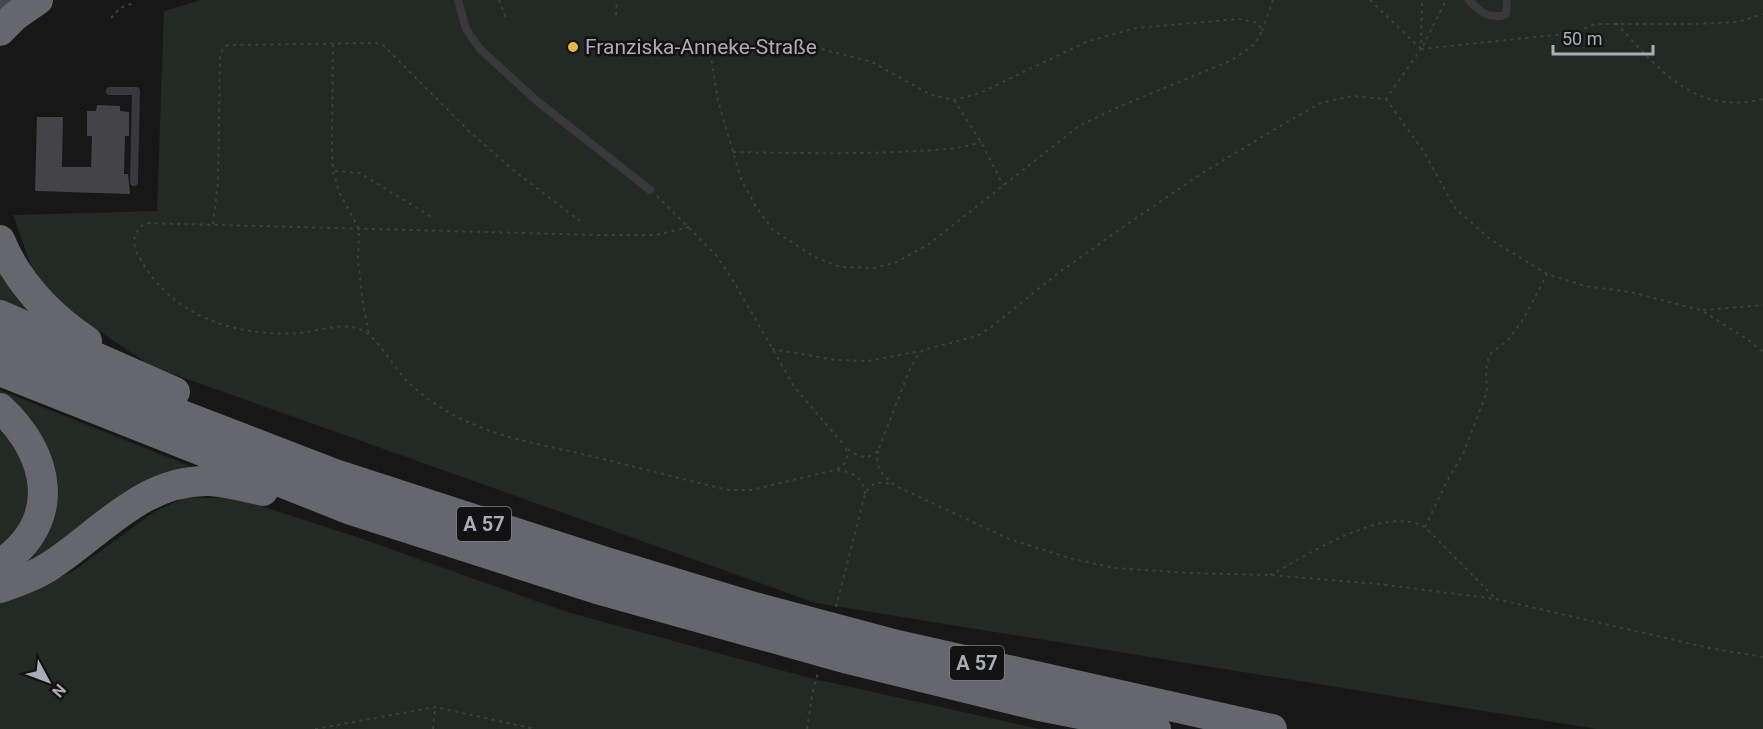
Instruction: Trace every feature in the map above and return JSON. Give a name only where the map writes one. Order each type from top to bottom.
[{"type":"highway","points":[[0,31],[15,16],[38,0]]},
{"type":"highway","points":[[0,240],[10,260],[44,306],[63,325],[136,375]]},
{"type":"highway","points":[[0,315],[235,418],[262,434],[286,455]]},
{"type":"highway","name":"A 57","points":[[0,342],[286,455],[456,514],[751,606],[897,645],[1272,729]]},
{"type":"highway","name":"A 57","points":[[0,371],[351,510],[597,589],[775,639],[1039,706],[1156,729]]},
{"type":"highway","points":[[0,408],[22,430],[34,450],[40,467],[43,493],[40,511],[31,534],[15,552],[0,564]]},
{"type":"highway","points":[[0,588],[27,578],[51,565],[121,511],[140,500],[182,484],[209,481],[232,484],[351,510]]},
{"type":"main road","points":[[0,2],[24,0]]},
{"type":"lane","points":[[458,0],[466,28],[480,49],[537,101],[650,190]]},
{"type":"lane","points":[[1469,0],[1492,17],[1506,14],[1507,0]]},
{"type":"lane","points":[[110,91],[136,91],[134,182]]},
{"type":"path","points":[[111,18],[120,8],[131,4],[133,0]]},
{"type":"path","points":[[499,0],[506,18]]},
{"type":"path","points":[[616,15],[617,0]]},
{"type":"path","points":[[709,45],[718,101],[741,179],[756,207],[773,230],[815,257],[840,267],[874,268],[897,262],[929,244],[1079,126],[1116,108],[1232,60],[1255,44],[1273,0]]},
{"type":"path","points":[[1370,0],[1421,49],[1574,33],[1595,24],[1738,22],[1763,14]]},
{"type":"path","points":[[1421,49],[1422,0]]},
{"type":"path","points":[[1386,99],[1421,49],[1446,0]]},
{"type":"path","points":[[628,53],[747,43],[807,45],[873,62],[931,95],[954,100],[980,93],[1086,42],[1136,28],[1239,19],[1258,23],[1262,31]]},
{"type":"path","points":[[1616,23],[1664,75],[1685,89],[1718,102],[1738,104],[1763,99]]},
{"type":"path","points":[[333,43],[333,171],[339,192],[359,229],[358,261],[369,334]]},
{"type":"path","points":[[213,224],[218,182],[220,58],[223,48],[228,45],[333,43],[383,45],[487,147],[513,170],[580,221]]},
{"type":"path","points":[[771,348],[807,356],[868,361],[977,336],[1057,274],[1204,172],[1321,103],[1353,96],[1386,99],[1424,152],[1455,208],[1490,239],[1547,274],[1585,286],[1630,292],[1701,310],[1750,340],[1763,352]]},
{"type":"path","points":[[954,100],[981,142],[1004,185]]},
{"type":"path","points":[[733,152],[841,154],[927,150],[969,146],[981,142]]},
{"type":"path","points":[[333,171],[360,172],[433,219]]},
{"type":"path","points":[[650,190],[689,227],[716,255],[795,388],[845,447],[848,461],[844,466],[836,470],[751,490],[728,490],[516,439],[473,424],[430,401],[407,381],[369,334],[357,328],[339,327],[299,333],[266,334],[237,329],[190,312],[152,280],[137,254],[134,241],[136,230],[146,223],[611,235],[656,235],[689,227]]},
{"type":"path","points":[[1425,527],[1463,454],[1487,392],[1486,370],[1489,356],[1509,339],[1524,318],[1547,274]]},
{"type":"path","points":[[1701,310],[1763,305]]},
{"type":"path","points":[[898,487],[883,476],[876,456],[909,369],[923,350]]},
{"type":"path","points":[[845,447],[860,456],[867,457],[879,448]]},
{"type":"path","points":[[836,470],[847,471],[857,476],[866,494]]},
{"type":"path","points":[[834,613],[866,494],[869,488],[881,482],[898,487],[1009,539],[1069,558],[1115,568],[1269,575],[1378,584],[1496,599],[1709,648],[1763,657]]},
{"type":"path","points":[[1269,575],[1363,527],[1391,520],[1414,521],[1425,527],[1496,599]]},
{"type":"path","points":[[807,729],[812,695]]},
{"type":"path","points":[[433,729],[435,707]]},
{"type":"path","points":[[315,729],[435,707],[535,729]]},
{"type":"shaded area","points":[[201,0],[1763,0],[1763,729],[1596,729],[816,603],[151,366],[40,291],[13,215],[157,211],[164,11]]},
{"type":"shaded area","points":[[0,257],[52,322],[0,303]]},
{"type":"shaded area","points":[[0,390],[210,474],[8,579],[43,524],[0,397]]},
{"type":"shaded area","points":[[0,416],[19,438],[33,510],[0,556]]},
{"type":"shaded area","points":[[186,497],[239,499],[357,537],[567,612],[806,677],[1039,729],[0,729],[0,602],[72,572],[154,512]]},
{"type":"building","points":[[97,105],[120,106],[120,111],[129,112],[129,136],[125,136],[124,174],[128,174],[130,194],[35,191],[37,117],[63,117],[62,167],[91,167],[92,136],[87,136],[87,111],[96,111]]},
{"type":"place","name":"Franziska-Anneke-Straße","points":[[573,47]]}]
